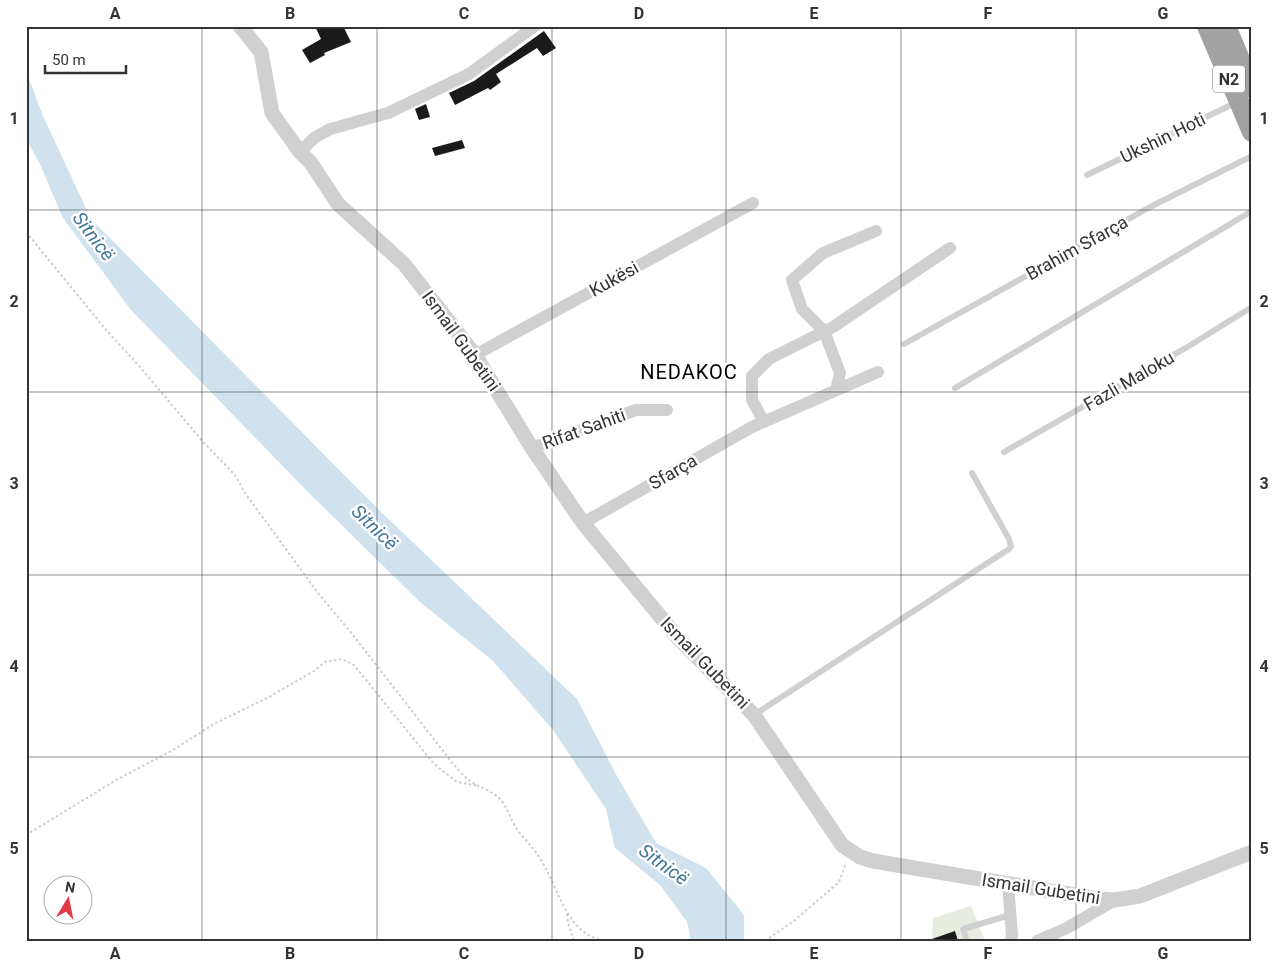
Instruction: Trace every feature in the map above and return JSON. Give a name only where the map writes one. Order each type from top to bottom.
[{"type":"highway","name":"N2","points":[[1207,26],[1245,94]]},
{"type":"highway","name":"N2","points":[[1226,26],[1245,94],[1252,132]]},
{"type":"street","name":"Ismail Gubetini","points":[[240,26],[261,52],[272,113],[300,152],[311,163],[338,204],[404,264],[475,355],[532,448],[583,524],[678,638],[754,714],[842,845],[851,852],[873,862],[1115,900],[1140,896],[1252,852]]},
{"type":"street","points":[[300,152],[314,138],[330,129],[388,113],[469,74],[535,26]]},
{"type":"street","name":"Kukësi","points":[[475,355],[753,203]]},
{"type":"street","points":[[836,390],[840,373],[824,331],[802,309],[792,280],[823,253],[876,231]]},
{"type":"street","points":[[764,422],[752,400],[752,376],[769,359],[833,327],[950,248]]},
{"type":"street","name":"Sfarça","points":[[583,524],[752,427],[878,372]]},
{"type":"street","name":"Rifat Sahiti","points":[[532,448],[636,410],[667,410]]},
{"type":"street","points":[[1008,884],[1011,941]]},
{"type":"street","points":[[1037,941],[1067,928],[1115,900]]},
{"type":"lane","name":"Ukshin Hoti","points":[[1087,175],[1245,94]]},
{"type":"lane","name":"Brahim Sfarça","points":[[904,344],[1150,207],[1252,156]]},
{"type":"lane","points":[[955,388],[1252,211]]},
{"type":"lane","name":"Fazli Maloku","points":[[1004,452],[1190,346],[1252,307]]},
{"type":"lane","points":[[754,714],[1009,549],[1011,546],[1009,539],[972,473]]},
{"type":"lane","points":[[966,939],[963,929],[1010,915]]},
{"type":"path","points":[[26,232],[107,331],[204,443],[235,475],[245,493],[318,593],[454,765],[470,781],[500,799],[518,831],[534,848],[567,912],[582,931],[600,940],[607,941]]},
{"type":"path","points":[[26,835],[214,724],[269,697],[314,671],[325,662],[342,660],[354,664],[422,750],[444,773],[457,782],[481,786]]},
{"type":"path","points":[[765,941],[795,920],[839,882],[851,852]]},
{"type":"path","points":[[567,912],[568,923],[574,941]]},
{"type":"path","points":[[596,941],[600,940]]},
{"type":"shaded area","points":[[971,906],[985,941],[932,941],[933,918]]},
{"type":"water","name":"Sitnicë","points":[[26,71],[43,116],[91,219],[380,511],[577,699],[618,778],[656,843],[706,868],[744,915],[744,941],[691,941],[687,922],[660,885],[615,848],[606,809],[553,730],[493,661],[420,602],[307,491],[131,310],[63,218],[39,162],[26,139]]},
{"type":"building","points":[[315,26],[343,26],[351,42],[324,53],[325,55],[310,63],[302,50],[321,39]]},
{"type":"building","points":[[544,31],[556,48],[543,56],[537,48],[496,74],[501,82],[490,90],[488,88],[455,105],[449,93],[474,81]]},
{"type":"building","points":[[426,104],[430,117],[419,120],[415,109]]},
{"type":"building","points":[[462,140],[465,148],[435,156],[432,148]]},
{"type":"building","points":[[955,931],[958,941],[932,941],[932,939]]},
{"type":"district","name":"NEDAKOC","points":[[689,372]]}]
